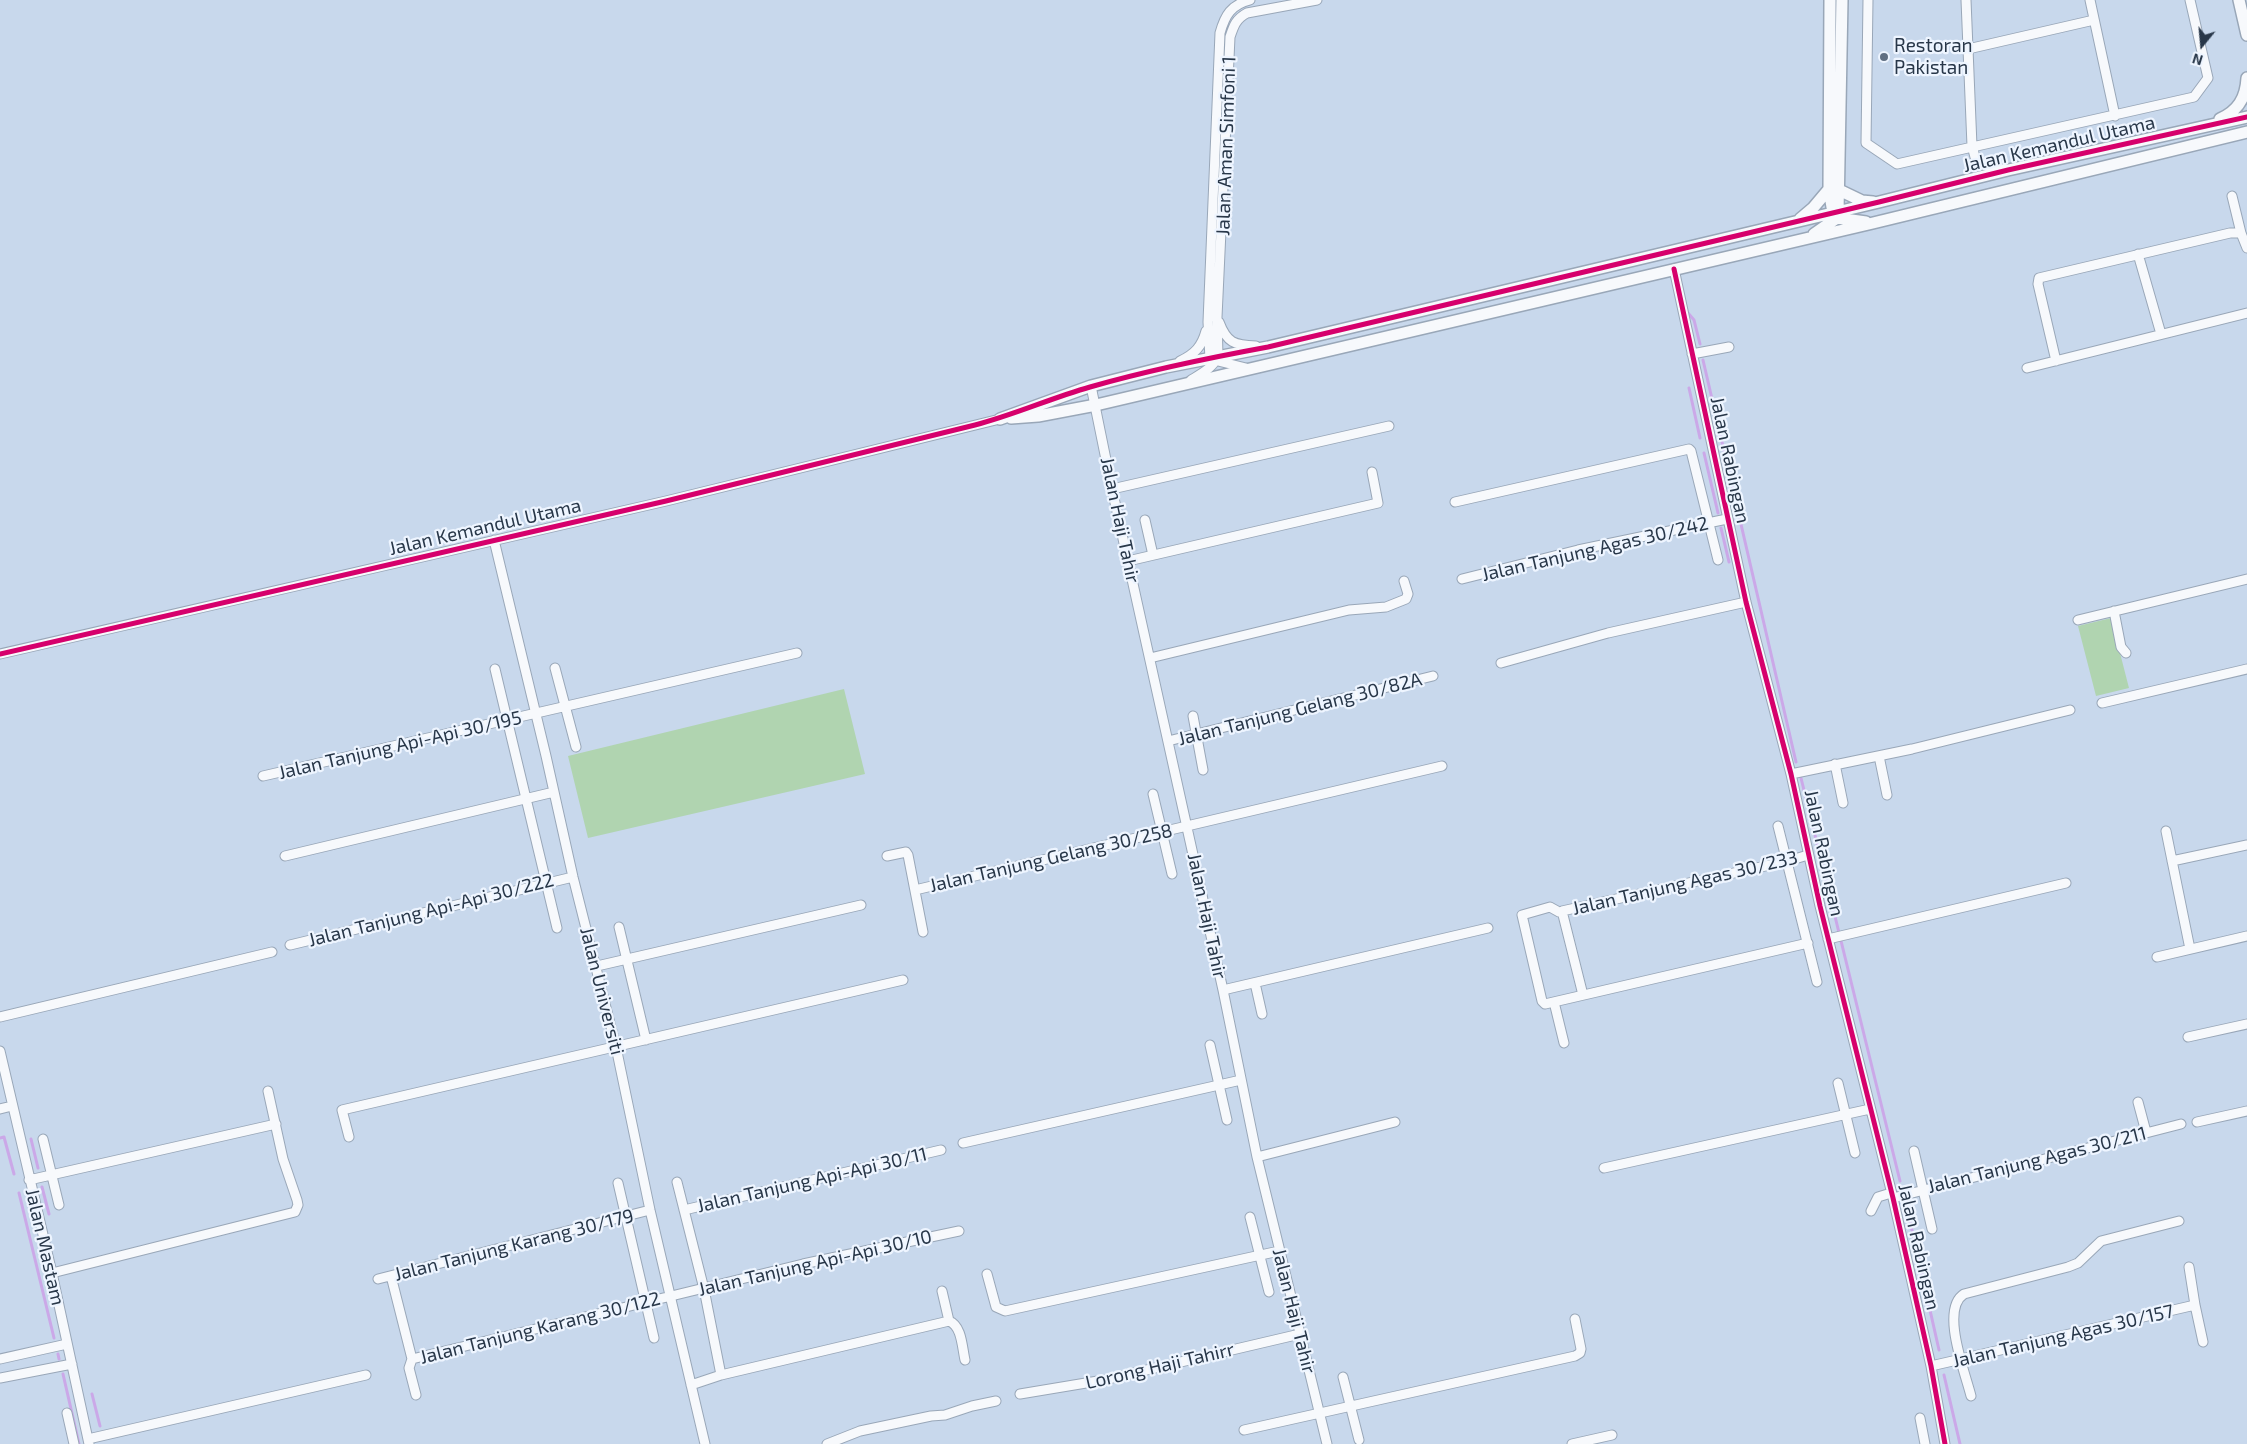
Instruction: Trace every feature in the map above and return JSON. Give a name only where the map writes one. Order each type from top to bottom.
[{"type":"street","name":"Jalan Aman Simfoni 1","points":[[1215,359],[1208,322],[1220,33],[1229,11],[1235,5],[1250,0]]},
{"type":"street","name":"Jalan Aman Simfoni 1","points":[[1215,359],[1230,36],[1233,26],[1239,17],[1247,13],[1317,0]]},
{"type":"street","points":[[1810,237],[1836,214],[1833,189],[1830,0]]},
{"type":"street","points":[[1797,222],[1833,189],[1842,0]]},
{"type":"street","points":[[1868,0],[1866,143],[1897,164],[2114,116],[2194,96],[2208,78],[2190,0]]},
{"type":"street","points":[[1966,0],[1972,146],[1975,158],[1991,168],[2008,170]]},
{"type":"street","points":[[2090,0],[2114,116]]},
{"type":"street","points":[[2238,0],[2247,35]]},
{"type":"street","points":[[1968,49],[2094,20]]},
{"type":"street","points":[[2202,127],[2229,115],[2237,108],[2243,99],[2247,78]]},
{"type":"street","name":"Jalan Kemandul Utama","points":[[0,654],[666,501],[1000,419],[1091,386],[1166,366],[1215,359],[1268,347],[1836,214],[2008,170],[2247,117]]},
{"type":"street","name":"Jalan Kemandul Utama","points":[[1836,214],[1872,222],[2247,132]]},
{"type":"street","points":[[2227,136],[2247,140]]},
{"type":"street","points":[[1833,189],[1862,200],[1879,202]]},
{"type":"street","points":[[2232,196],[2241,233],[2247,248]]},
{"type":"street","points":[[1000,419],[1038,416],[1096,405],[1872,222]]},
{"type":"street","points":[[2056,361],[2038,284],[2039,278],[2230,233],[2241,233]]},
{"type":"street","points":[[2138,254],[2160,334]]},
{"type":"street","name":"Jalan Rabingan","points":[[1674,269],[1746,602],[1791,774],[1808,855],[1832,938],[1870,1109],[1892,1195],[1931,1366],[1945,1444]]},
{"type":"street","points":[[2027,368],[2247,313]]},
{"type":"street","points":[[1217,317],[1225,337],[1239,345],[1268,347]]},
{"type":"street","points":[[1166,366],[1191,356],[1199,348],[1208,322]]},
{"type":"street","points":[[1692,354],[1729,347]]},
{"type":"street","points":[[1186,383],[1215,359],[1249,369]]},
{"type":"street","name":"Jalan Haji Tahir","points":[[1091,386],[1223,990],[1257,1157],[1328,1444]]},
{"type":"street","points":[[1112,489],[1390,426]]},
{"type":"street","points":[[1455,502],[1688,449],[1691,451],[1718,560]]},
{"type":"street","points":[[1128,560],[1378,503],[1372,472]]},
{"type":"street","name":"Jalan Tanjung Agas 30/242","points":[[1462,579],[1578,550],[1727,519]]},
{"type":"street","points":[[1145,520],[1153,555]]},
{"type":"street","name":"Jalan Universiti","points":[[494,540],[536,713],[572,877],[597,966],[616,1047],[650,1210],[705,1444]]},
{"type":"street","points":[[2078,620],[2247,579]]},
{"type":"street","points":[[1150,658],[1349,610],[1386,607],[1406,599],[1408,594],[1404,581]]},
{"type":"street","points":[[1501,663],[1608,633],[1746,602]]},
{"type":"street","points":[[2114,611],[2121,647],[2126,654]]},
{"type":"street","name":"Jalan Tanjung Api-Api 30/195","points":[[263,776],[797,653]]},
{"type":"street","points":[[555,668],[576,746]]},
{"type":"street","points":[[495,669],[557,928]]},
{"type":"street","points":[[2102,703],[2247,669]]},
{"type":"street","name":"Jalan Tanjung Gelang 30/82A","points":[[1168,741],[1433,676]]},
{"type":"street","points":[[1791,774],[1879,756],[2070,710]]},
{"type":"street","points":[[1192,716],[1203,770]]},
{"type":"street","points":[[1879,756],[1887,795]]},
{"type":"street","points":[[1835,764],[1843,803]]},
{"type":"street","name":"Jalan Tanjung Gelang 30/258","points":[[915,890],[1442,766]]},
{"type":"street","points":[[285,856],[554,792]]},
{"type":"street","points":[[1153,794],[1172,874]]},
{"type":"street","points":[[1778,826],[1817,982]]},
{"type":"street","points":[[2166,831],[2190,949]]},
{"type":"street","points":[[2172,861],[2247,845]]},
{"type":"street","points":[[887,856],[906,852],[923,932]]},
{"type":"street","name":"Jalan Tanjung Agas 30/233","points":[[1554,1002],[1545,1004],[1542,1002],[1522,915],[1550,908],[1561,911],[1808,855]]},
{"type":"street","name":"Jalan Tanjung Api-Api 30/222","points":[[290,944],[572,877]]},
{"type":"street","points":[[1832,938],[2066,883]]},
{"type":"street","points":[[597,966],[861,904]]},
{"type":"street","points":[[1561,911],[1583,995]]},
{"type":"street","points":[[619,927],[646,1040]]},
{"type":"street","points":[[1223,990],[1488,928]]},
{"type":"street","points":[[2157,957],[2247,936]]},
{"type":"street","points":[[1564,1043],[1554,1002],[1808,944]]},
{"type":"street","points":[[0,1017],[272,952]]},
{"type":"street","points":[[349,1137],[342,1110],[904,980]]},
{"type":"street","points":[[1255,983],[1262,1014]]},
{"type":"street","points":[[2188,1037],[2247,1024]]},
{"type":"street","points":[[1210,1045],[1227,1120]]},
{"type":"street","name":"Jalan Mastam","points":[[0,1051],[52,1273],[89,1443]]},
{"type":"street","points":[[963,1144],[1241,1080]]},
{"type":"street","points":[[1838,1083],[1855,1153]]},
{"type":"street","points":[[52,1273],[295,1212],[298,1205],[297,1200],[283,1159],[268,1091]]},
{"type":"street","points":[[2138,1102],[2146,1132]]},
{"type":"street","points":[[0,1109],[12,1106]]},
{"type":"street","points":[[1604,1168],[1870,1109]]},
{"type":"street","points":[[2196,1122],[2247,1111]]},
{"type":"street","points":[[1257,1157],[1395,1122]]},
{"type":"street","points":[[29,1180],[276,1124]]},
{"type":"street","name":"Jalan Tanjung Agas 30/211","points":[[1892,1195],[1924,1189],[2181,1124]]},
{"type":"street","points":[[43,1139],[59,1206]]},
{"type":"street","name":"Jalan Tanjung Api-Api 30/11","points":[[684,1210],[941,1150]]},
{"type":"street","points":[[1914,1151],[1932,1229]]},
{"type":"street","points":[[618,1182],[654,1338]]},
{"type":"street","points":[[677,1182],[704,1289],[721,1374]]},
{"type":"street","points":[[1871,1211],[1878,1198],[1892,1195]]},
{"type":"street","name":"Jalan Tanjung Karang 30/179","points":[[378,1279],[650,1210]]},
{"type":"street","points":[[1250,1217],[1269,1292]]},
{"type":"street","points":[[1971,1396],[1953,1325],[1953,1309],[1958,1297],[2068,1267],[2078,1263],[2101,1240],[2179,1221]]},
{"type":"street","name":"Jalan Tanjung Api-Api 30/10","points":[[671,1296],[803,1264],[958,1231]]},
{"type":"street","points":[[987,1274],[996,1307],[1005,1311],[1279,1251]]},
{"type":"street","points":[[2189,1267],[2194,1305],[2203,1342]]},
{"type":"street","points":[[391,1276],[411,1361],[410,1374],[416,1394]]},
{"type":"street","points":[[942,1291],[949,1320]]},
{"type":"street","name":"Jalan Tanjung Karang 30/122","points":[[411,1361],[671,1296]]},
{"type":"street","name":"Jalan Tanjung Agas 30/157","points":[[1931,1366],[2194,1305]]},
{"type":"street","points":[[692,1385],[721,1374],[949,1320],[955,1323],[958,1329],[965,1360]]},
{"type":"street","points":[[1244,1430],[1575,1356],[1580,1353],[1581,1349],[1575,1320]]},
{"type":"street","name":"Lorong Haji Tahirr","points":[[1020,1394],[1104,1380],[1300,1334]]},
{"type":"street","points":[[0,1359],[67,1344]]},
{"type":"street","points":[[0,1378],[72,1364]]},
{"type":"street","points":[[89,1443],[366,1375]]},
{"type":"street","points":[[1343,1377],[1359,1440]]},
{"type":"street","points":[[826,1444],[860,1431],[931,1416],[945,1416],[972,1406],[996,1401]]},
{"type":"street","points":[[67,1413],[74,1444]]},
{"type":"street","points":[[1920,1418],[1925,1444]]},
{"type":"street","points":[[1572,1444],[1612,1435]]},
{"type":"green space","points":[[2111,618],[2129,688],[2096,696],[2078,626]]},
{"type":"green space","points":[[844,689],[865,774],[588,838],[568,756]]},
{"type":"waterway","points":[[1688,313],[1694,320],[1700,344]]},
{"type":"waterway","points":[[1703,360],[1796,762]]},
{"type":"waterway","points":[[1689,388],[1700,438]]},
{"type":"waterway","points":[[1704,453],[1718,513]]},
{"type":"waterway","points":[[1721,528],[1729,562]]},
{"type":"waterway","points":[[1801,778],[1900,1181]]},
{"type":"waterway","points":[[0,1138],[4,1137],[14,1174]]},
{"type":"waterway","points":[[31,1139],[38,1168]]},
{"type":"waterway","points":[[42,1187],[49,1214]]},
{"type":"waterway","points":[[19,1193],[54,1338]]},
{"type":"waterway","points":[[1907,1208],[1939,1350]]},
{"type":"waterway","points":[[58,1354],[59,1359]]},
{"type":"waterway","points":[[63,1374],[79,1444]]},
{"type":"waterway","points":[[1944,1375],[1960,1444]]},
{"type":"waterway","points":[[92,1394],[100,1426]]},
{"type":"cycle path","points":[[0,654],[666,501],[975,425],[1075,391],[1156,370],[1268,347],[2008,170],[2247,117]]},
{"type":"cycle path","points":[[1674,269],[1746,602],[1791,774],[1820,906],[1893,1198],[1931,1366],[1945,1444]]},
{"type":"place","name":"Restoran Pakistan","points":[[1884,57]]}]
